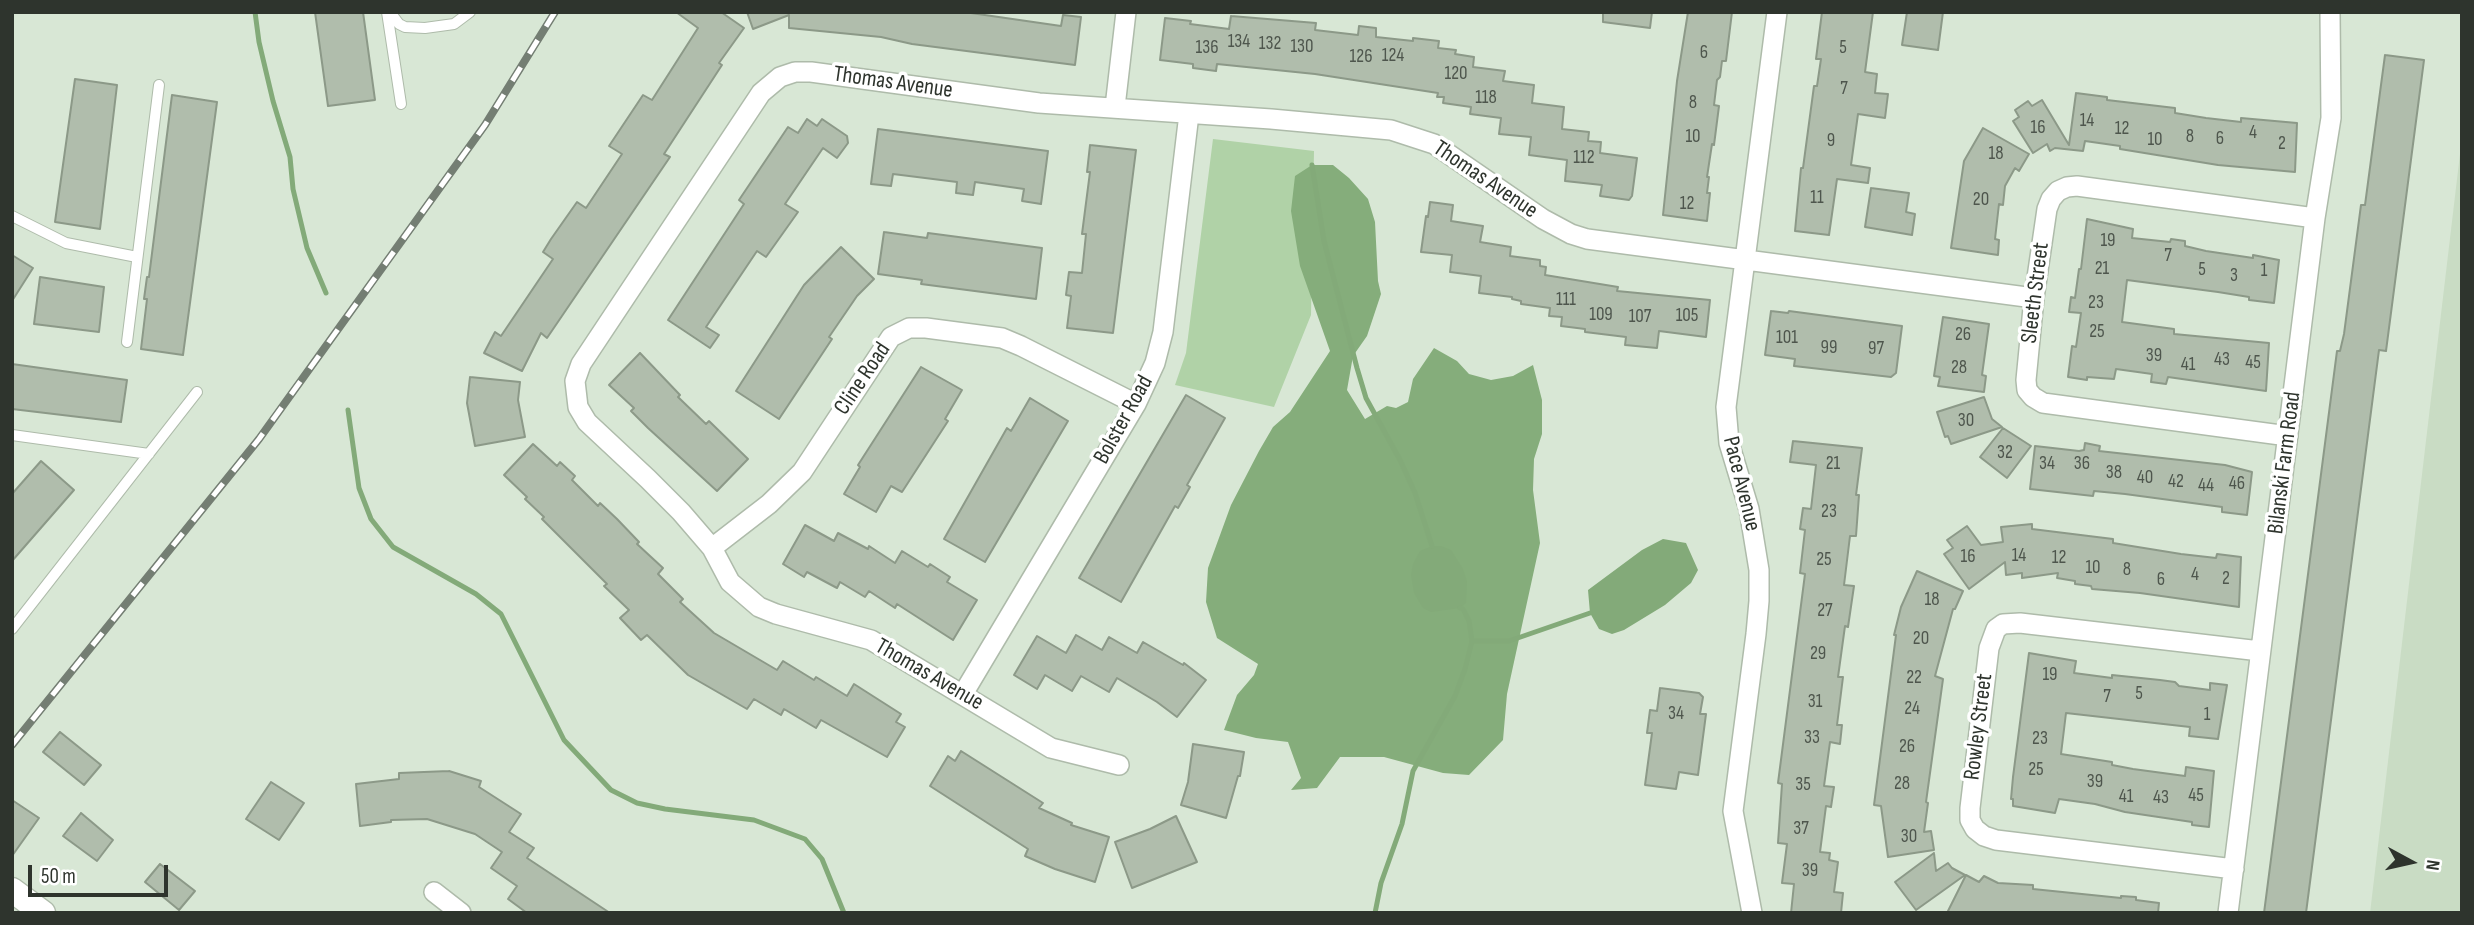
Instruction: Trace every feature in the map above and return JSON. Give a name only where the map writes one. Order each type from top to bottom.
[{"type":"street","points":[[1115,107],[1126,12]]},
{"type":"street","name":"Pace Avenue","points":[[1752,913],[1733,811],[1756,634],[1759,570],[1749,509],[1728,443],[1726,420],[1777,12]]},
{"type":"street","name":"Bilanski Farm Road","points":[[2228,913],[2332,101],[2330,12]]},
{"type":"street","name":"Thomas Avenue","points":[[1119,765],[1051,748],[871,640],[759,607],[730,582],[712,548],[648,479],[587,422],[578,407],[575,381],[581,365],[766,87],[787,74],[803,71],[1039,103],[1391,130],[1415,136],[1445,150],[1543,219],[1571,234],[1601,242],[2034,298]]},
{"type":"street","name":"Bolster Road","points":[[963,694],[1136,404],[1155,363],[1163,332],[1189,114]]},
{"type":"street","name":"Sleeth Street","points":[[2288,436],[2043,403],[2027,390],[2026,380],[2034,298],[2047,209],[2058,191],[2067,187],[2077,186],[2315,218]]},
{"type":"street","name":"Cline Road","points":[[712,548],[769,504],[802,472],[891,337],[909,328],[1002,338],[1136,404]]},
{"type":"street","name":"Rowley Street","points":[[2234,869],[1996,839],[1984,836],[1975,829],[1970,820],[1970,808],[1989,648],[1996,629],[2003,624],[2020,622],[2260,651]]},
{"type":"street","points":[[12,890],[43,913]]},
{"type":"street","points":[[434,892],[461,913]]},
{"type":"lane","points":[[388,12],[405,27],[425,29],[453,24],[470,12]]},
{"type":"lane","points":[[388,12],[401,104]]},
{"type":"lane","points":[[127,342],[159,85]]},
{"type":"lane","points":[[12,216],[66,243],[137,257]]},
{"type":"lane","points":[[12,629],[197,392]]},
{"type":"lane","points":[[12,435],[149,454]]},
{"type":"shaded area","points":[[2462,137],[2462,913],[2370,913]]},
{"type":"shaded area","points":[[1213,139],[1314,151],[1311,315],[1274,407],[1175,385],[1186,353]]},
{"type":"shaded area","points":[[1312,165],[1333,165],[1349,178],[1368,199],[1375,222],[1381,294],[1367,336],[1353,356],[1347,390],[1365,419],[1387,406],[1396,408],[1408,402],[1413,379],[1434,348],[1457,361],[1469,374],[1491,380],[1513,376],[1533,365],[1542,400],[1542,434],[1534,459],[1533,490],[1540,543],[1507,694],[1503,740],[1469,775],[1443,773],[1384,757],[1340,757],[1317,788],[1291,790],[1301,778],[1288,742],[1224,730],[1237,695],[1254,675],[1258,664],[1217,638],[1206,602],[1208,568],[1231,505],[1259,451],[1273,427],[1290,412],[1330,351],[1300,266],[1291,211],[1295,176]]},
{"type":"shaded area","points":[[1663,539],[1686,543],[1698,570],[1691,583],[1665,605],[1624,630],[1612,634],[1599,629],[1590,613],[1588,590],[1642,550]]},
{"type":"shaded area","points":[[1432,546],[1451,550],[1463,569],[1467,581],[1466,603],[1460,608],[1431,612],[1423,608],[1414,593],[1411,575],[1413,564],[1420,551]]},
{"type":"building","points":[[315,12],[363,12],[375,100],[328,106]]},
{"type":"building","points":[[676,12],[721,12],[744,28],[719,63],[722,65],[664,154],[670,157],[547,338],[541,333],[522,371],[484,353],[495,332],[501,336],[553,259],[543,252],[551,239],[577,202],[586,208],[622,154],[609,146],[643,95],[652,100],[698,28]]},
{"type":"building","points":[[747,12],[964,12],[1061,26],[1063,15],[1081,17],[1075,65],[912,44],[881,37],[789,28],[789,15],[753,29]]},
{"type":"building","points":[[1603,12],[1652,12],[1650,28],[1603,22]]},
{"type":"building","points":[[1688,12],[1732,12],[1726,61],[1722,61],[1714,105],[1719,106],[1707,177],[1707,193],[1710,193],[1707,221],[1663,215],[1677,81]]},
{"type":"building","points":[[1822,12],[1873,12],[1865,72],[1877,74],[1875,93],[1888,94],[1885,118],[1858,114],[1851,165],[1870,168],[1868,183],[1837,179],[1829,235],[1795,231],[1801,168],[1821,59],[1816,59]]},
{"type":"building","points":[[1907,12],[1943,12],[1938,50],[1902,45]]},
{"type":"building","points":[[1231,16],[1316,23],[1315,30],[1358,35],[1359,26],[1376,28],[1376,37],[1439,41],[1438,48],[1456,50],[1455,54],[1474,57],[1473,67],[1505,71],[1503,81],[1534,85],[1532,103],[1564,107],[1562,129],[1589,132],[1588,141],[1601,142],[1600,153],[1637,158],[1632,196],[1629,200],[1600,196],[1602,185],[1565,181],[1567,160],[1529,155],[1531,137],[1499,134],[1501,118],[1470,114],[1471,107],[1443,103],[1444,97],[1437,97],[1438,93],[1315,74],[1217,64],[1216,71],[1193,68],[1193,64],[1160,60],[1165,18],[1229,29]]},
{"type":"building","points":[[2385,55],[2424,60],[2386,351],[2379,350],[2306,913],[2264,913],[2337,351],[2340,351],[2344,334],[2361,205],[2365,205]]},
{"type":"building","points":[[75,79],[117,85],[100,229],[55,222]]},
{"type":"building","points":[[2076,93],[2107,97],[2107,100],[2175,108],[2175,113],[2206,118],[2297,123],[2295,172],[2218,165],[2085,141],[2083,151],[2055,148],[2050,151],[2047,144],[2033,153],[2013,121],[2019,117],[2015,110],[2028,101],[2032,106],[2042,100],[2069,145]]},
{"type":"building","points":[[172,95],[217,102],[183,355],[141,349],[147,299],[144,299]]},
{"type":"building","points":[[807,119],[817,126],[822,119],[847,136],[848,143],[837,158],[823,148],[785,204],[798,212],[766,257],[757,251],[706,327],[719,335],[710,348],[668,320],[744,204],[739,200],[788,127],[798,133]]},
{"type":"building","points":[[1983,128],[2029,154],[2019,171],[2015,168],[2005,186],[2003,205],[1999,204],[1995,239],[1999,240],[1998,255],[1951,248],[1964,161]]},
{"type":"building","points":[[878,129],[1048,151],[1041,204],[1022,201],[1024,189],[975,182],[973,195],[956,193],[957,182],[893,174],[891,186],[871,184]]},
{"type":"building","points":[[1090,145],[1136,150],[1113,333],[1067,328],[1071,296],[1066,295],[1069,272],[1082,273],[1086,234],[1082,234],[1090,172],[1087,172]]},
{"type":"building","points":[[1871,188],[1909,193],[1906,212],[1915,214],[1912,235],[1865,227]]},
{"type":"building","points":[[1430,202],[1453,205],[1451,221],[1483,226],[1480,242],[1511,247],[1510,256],[1540,260],[1540,266],[1546,267],[1545,275],[1618,287],[1617,291],[1710,300],[1706,337],[1659,331],[1657,348],[1625,345],[1626,337],[1561,326],[1562,317],[1549,316],[1550,308],[1521,304],[1521,301],[1512,297],[1479,293],[1481,276],[1450,272],[1452,255],[1421,252]]},
{"type":"building","points":[[2087,219],[2133,229],[2132,238],[2185,241],[2185,246],[2206,251],[2279,260],[2274,303],[2218,292],[2127,280],[2122,322],[2174,329],[2174,334],[2269,343],[2266,391],[2168,377],[2166,384],[2151,382],[2152,374],[2116,369],[2114,379],[2087,377],[2087,380],[2068,377],[2072,346],[2076,347],[2081,313],[2069,312],[2071,297],[2075,298],[2081,269]]},
{"type":"building","points":[[884,232],[927,238],[928,233],[1042,248],[1036,299],[921,284],[922,280],[878,274]]},
{"type":"building","points":[[841,247],[874,279],[857,296],[829,337],[832,339],[779,419],[736,391],[804,285]]},
{"type":"building","points":[[12,255],[33,268],[12,301]]},
{"type":"building","points":[[40,277],[104,287],[99,332],[34,324]]},
{"type":"building","points":[[1771,311],[1902,326],[1896,373],[1891,377],[1794,366],[1795,359],[1765,355]]},
{"type":"building","points":[[1943,317],[1989,324],[1982,375],[1986,376],[1984,392],[1938,386],[1940,377],[1934,376]]},
{"type":"building","points":[[640,353],[680,395],[678,397],[706,424],[709,421],[748,459],[717,491],[648,428],[631,411],[634,408],[609,385]]},
{"type":"building","points":[[12,364],[127,380],[121,422],[12,409]]},
{"type":"building","points":[[921,367],[962,390],[945,419],[948,421],[902,492],[891,486],[876,512],[844,494],[860,467],[858,465]]},
{"type":"building","points":[[470,377],[520,382],[518,400],[525,437],[475,446],[467,403]]},
{"type":"building","points":[[1186,395],[1225,418],[1187,485],[1190,487],[1178,508],[1175,506],[1121,602],[1079,578]]},
{"type":"building","points":[[1984,397],[1992,419],[2002,427],[1951,444],[1948,436],[1945,437],[1937,412]]},
{"type":"building","points":[[1030,398],[1068,421],[985,562],[944,539],[1007,428],[1011,431]]},
{"type":"building","points":[[2003,428],[2031,446],[2007,478],[1980,457]]},
{"type":"building","points":[[1793,441],[1862,448],[1856,495],[1859,495],[1856,536],[1850,536],[1844,585],[1854,586],[1838,677],[1843,677],[1837,725],[1842,725],[1840,744],[1830,742],[1824,786],[1834,787],[1831,807],[1826,806],[1820,852],[1830,853],[1829,860],[1838,862],[1834,892],[1843,893],[1841,913],[1791,913],[1794,884],[1782,883],[1787,844],[1778,843],[1782,784],[1778,783],[1805,574],[1800,573],[1805,530],[1800,529],[1803,508],[1811,509],[1816,465],[1790,462]]},
{"type":"building","points":[[2085,443],[2100,446],[2099,451],[2225,465],[2252,472],[2247,515],[2222,512],[2222,507],[2125,494],[2094,491],[2093,496],[2030,489],[2035,446],[2079,451],[2084,450]]},
{"type":"building","points":[[533,444],[557,466],[560,462],[575,476],[572,480],[598,506],[600,503],[617,519],[639,542],[637,544],[663,568],[658,574],[683,599],[680,602],[714,633],[777,670],[783,661],[847,696],[854,684],[901,714],[896,722],[905,727],[887,757],[821,720],[816,728],[784,709],[781,715],[754,699],[747,709],[688,675],[647,635],[641,640],[620,618],[629,610],[504,475]]},
{"type":"building","points":[[41,461],[74,490],[12,561],[12,494]]},
{"type":"building","points":[[2032,524],[2032,529],[2113,539],[2113,543],[2181,554],[2216,558],[2217,554],[2241,557],[2239,607],[2092,589],[2091,586],[2057,578],[2058,573],[2022,578],[2022,573],[2006,575],[2005,562],[1969,589],[1944,554],[1953,548],[1947,540],[1967,526],[1981,545],[2003,542],[2001,527]]},
{"type":"building","points":[[805,525],[834,541],[838,533],[868,549],[869,546],[895,563],[902,551],[950,577],[947,582],[977,600],[953,640],[897,604],[895,608],[869,591],[865,597],[840,582],[837,588],[807,572],[804,577],[783,564]]},
{"type":"building","points":[[1917,571],[1963,591],[1953,609],[1935,676],[1943,679],[1924,832],[1931,831],[1934,850],[1888,857],[1881,806],[1874,805],[1894,635],[1901,607]]},
{"type":"building","points":[[1076,635],[1102,650],[1109,637],[1137,653],[1143,642],[1183,665],[1184,663],[1206,680],[1177,717],[1117,678],[1109,692],[1081,676],[1072,691],[1045,675],[1037,689],[1014,675],[1037,636],[1066,653]]},
{"type":"building","points":[[2029,653],[2076,661],[2074,673],[2160,680],[2175,682],[2179,686],[2210,690],[2210,683],[2227,685],[2218,739],[2189,736],[2190,727],[2066,713],[2061,754],[2112,762],[2112,765],[2133,769],[2185,776],[2186,767],[2214,771],[2209,827],[2059,799],[2055,813],[2013,806],[2013,777]]},
{"type":"building","points":[[1660,688],[1699,693],[1703,697],[1700,714],[1706,714],[1698,775],[1679,772],[1676,789],[1645,785],[1652,733],[1647,733],[1650,710],[1657,711]]},
{"type":"building","points":[[60,732],[101,765],[84,785],[43,752]]},
{"type":"building","points":[[1193,744],[1244,752],[1240,776],[1226,818],[1181,805],[1188,782]]},
{"type":"building","points":[[961,751],[1043,803],[1039,808],[1072,823],[1071,825],[1109,837],[1095,882],[1025,856],[1028,849],[930,786],[948,756],[955,761]]},
{"type":"building","points":[[449,771],[481,781],[479,787],[521,814],[509,832],[534,848],[527,858],[610,913],[527,913],[508,899],[517,886],[491,868],[502,852],[475,834],[427,819],[391,820],[360,826],[356,784],[399,779],[399,773]]},
{"type":"building","points":[[271,782],[304,803],[279,840],[246,819]]},
{"type":"building","points":[[12,800],[39,818],[12,856]]},
{"type":"building","points":[[81,813],[113,840],[97,861],[63,836]]},
{"type":"building","points":[[1176,816],[1197,862],[1132,888],[1115,842]]},
{"type":"building","points":[[1934,853],[1936,871],[1948,863],[1965,875],[1916,910],[1895,882]]},
{"type":"building","points":[[160,864],[195,891],[179,910],[145,882]]},
{"type":"building","points":[[1966,875],[1979,882],[1984,876],[1998,883],[2033,885],[2033,889],[2121,898],[2136,897],[2136,900],[2159,903],[2158,913],[1947,913]]},
{"type":"waterway","points":[[255,12],[273,101],[290,157],[293,189],[307,248],[326,293]]},
{"type":"waterway","points":[[1312,165],[1324,241],[1366,398],[1415,493],[1432,546]]},
{"type":"waterway","points":[[348,410],[359,488],[371,519],[393,547],[476,594],[501,614],[564,740],[611,790],[637,803],[754,820],[805,839],[822,859],[844,913]]},
{"type":"waterway","points":[[1375,913],[1381,883],[1402,824],[1413,771],[1455,696],[1465,669],[1472,641],[1469,621],[1460,608]]},
{"type":"waterway","points":[[1472,641],[1509,641],[1590,613]]},
{"type":"railway","points":[[12,745],[259,439],[485,125],[555,12]]}]
